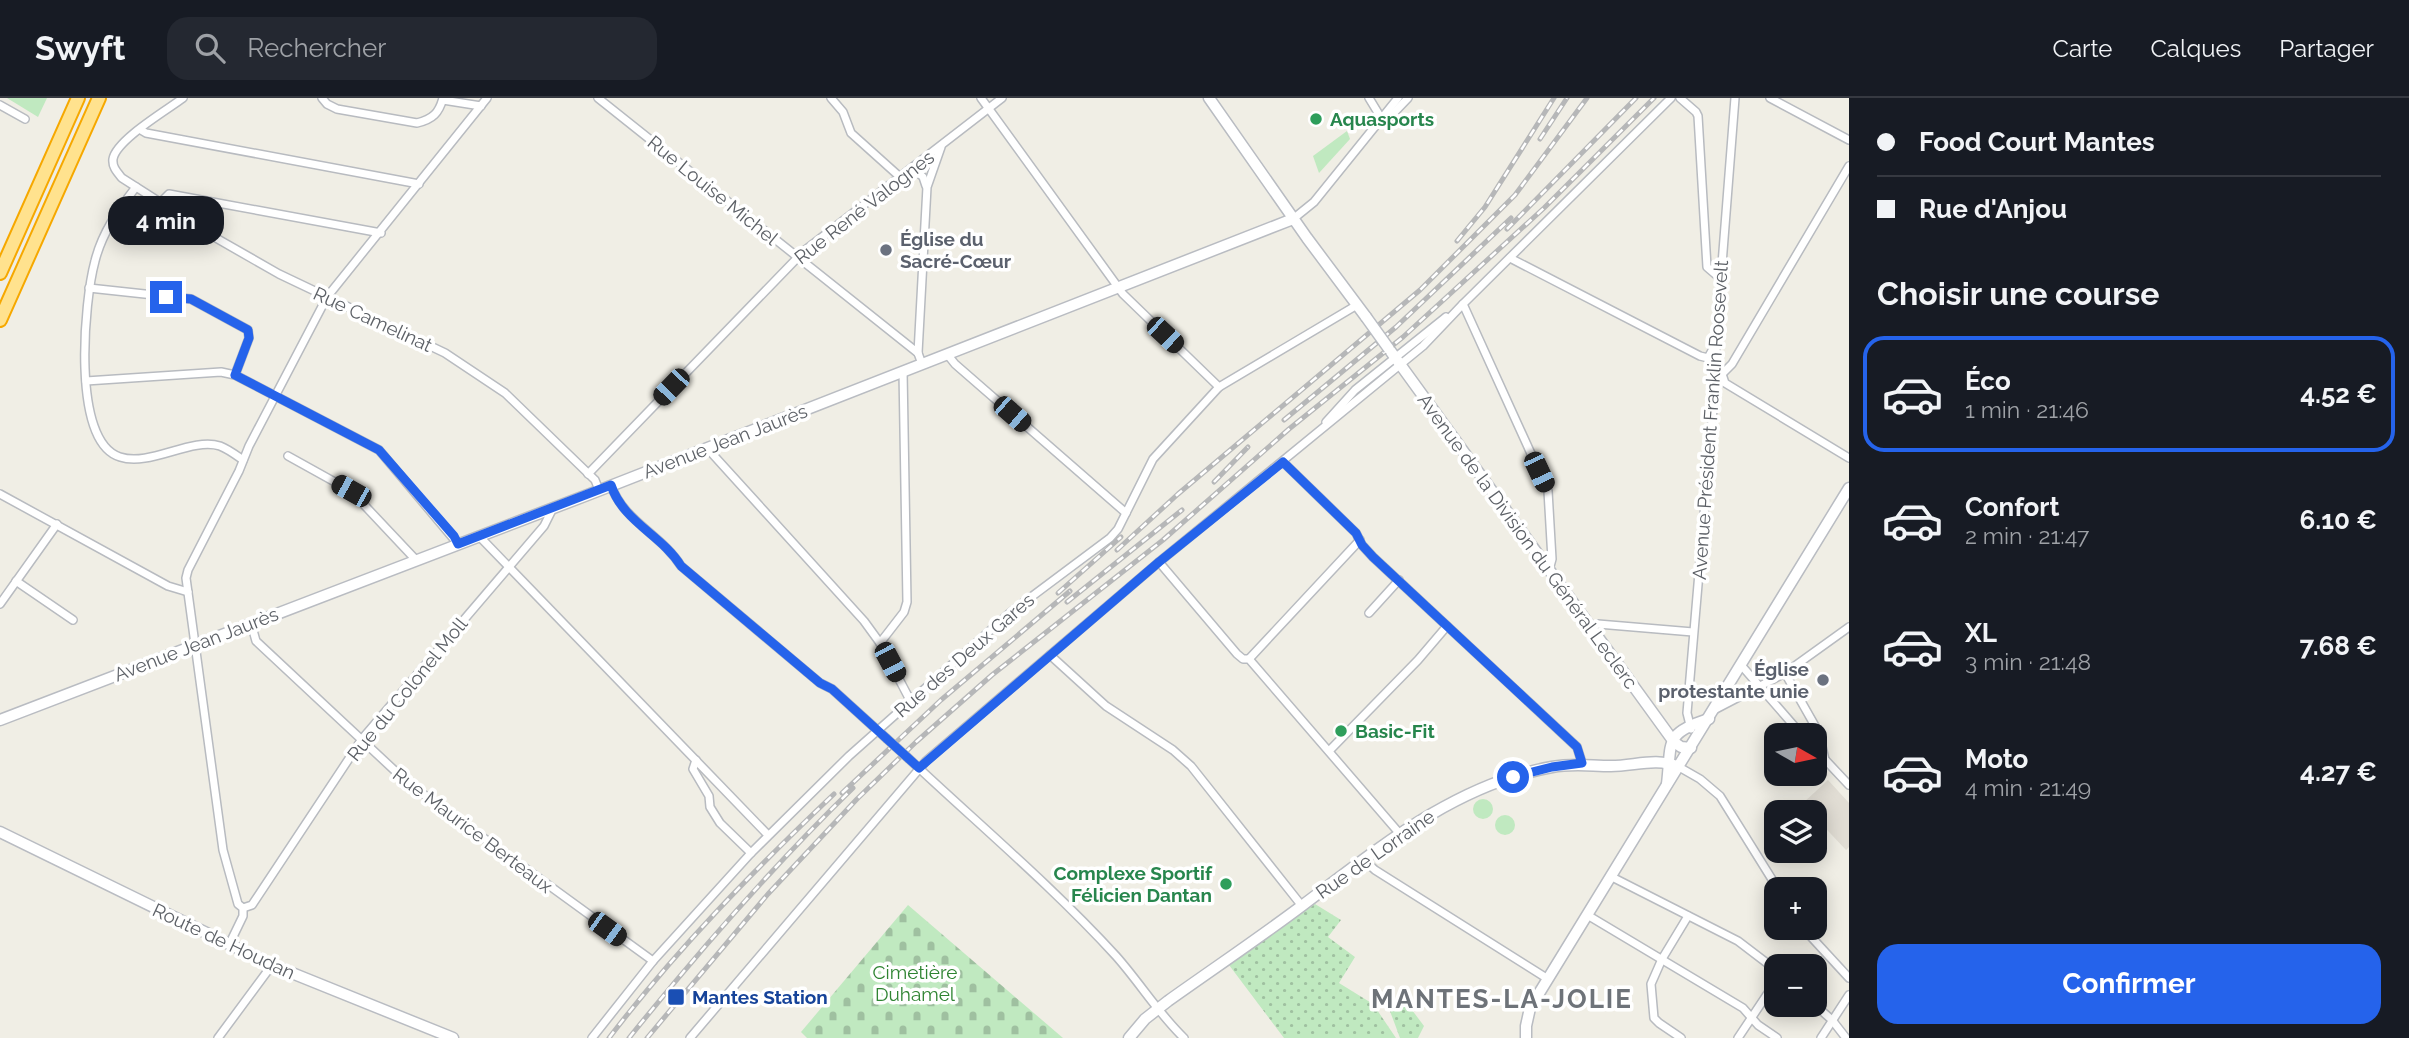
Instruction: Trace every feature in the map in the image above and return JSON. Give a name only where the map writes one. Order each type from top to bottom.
[{"type":"highway","points":[[0,273],[78,98]]},
{"type":"highway","points":[[0,320],[99,98]]},
{"type":"main road","name":"Avenue de la Division du Général Leclerc","points":[[1209,98],[1293,219],[1591,628],[1669,747],[1686,740],[1694,744]]},
{"type":"main road","name":"Avenue Jean Jaurès","points":[[0,720],[553,508],[1293,219]]},
{"type":"main road","points":[[1842,497],[1849,479]]},
{"type":"main road","points":[[1526,1038],[1530,1008],[1589,916],[1849,488]]},
{"type":"main road","points":[[1666,788],[1669,747],[1689,725],[1712,714]]},
{"type":"main road","points":[[1669,747],[1679,768]]},
{"type":"main road","name":"Rue de Lorraine","points":[[1129,1038],[1145,1019],[1157,1010],[1400,834],[1450,802],[1534,771],[1582,763],[1609,766],[1669,747]]},
{"type":"main road","name":"Route de Houdan","points":[[0,832],[272,965],[438,1035],[453,1038]]},
{"type":"street","points":[[184,98],[141,130],[419,184]]},
{"type":"street","points":[[323,98],[327,104],[337,108],[417,123],[438,113],[443,99],[481,106]]},
{"type":"street","points":[[229,945],[243,916],[243,908],[238,904],[223,850],[186,578],[188,570],[274,397],[327,298],[487,98]]},
{"type":"street","name":"Rue Louise Michel","points":[[598,98],[918,353]]},
{"type":"street","points":[[831,98],[843,112],[851,133],[900,177]]},
{"type":"street","points":[[981,98],[1118,287],[1219,387]]},
{"type":"street","name":"Rue René Valognes","points":[[587,474],[797,258],[1002,98]]},
{"type":"street","points":[[1369,98],[1383,121]]},
{"type":"street","points":[[1383,121],[1398,98]]},
{"type":"street","points":[[1293,219],[1314,202],[1366,139],[1408,98]]},
{"type":"street","points":[[690,1038],[919,768],[1159,562],[1317,434],[1394,357],[1423,346],[1671,98]]},
{"type":"street","points":[[1680,98],[1698,116],[1707,267],[1721,279]]},
{"type":"street","name":"Avenue Président Franklin Roosevelt","points":[[1694,744],[1687,716],[1719,374],[1716,341],[1735,98]]},
{"type":"street","points":[[1770,98],[1849,140]]},
{"type":"street","points":[[0,105],[25,119]]},
{"type":"street","name":"Rue Camelinat","points":[[141,130],[116,150],[114,168],[122,178],[216,238],[279,274],[445,353],[505,393],[596,482],[599,490]]},
{"type":"street","points":[[922,364],[918,353],[927,187],[941,146]]},
{"type":"street","points":[[1849,166],[1731,364],[1719,374],[1725,383],[1849,458]]},
{"type":"street","points":[[913,168],[920,172],[927,187]]},
{"type":"street","points":[[136,187],[118,209],[103,236],[89,288],[84,334],[86,381],[97,437],[105,448],[118,457],[135,459],[202,445],[218,445],[243,460]]},
{"type":"street","points":[[161,202],[169,194],[380,233]]},
{"type":"street","points":[[1510,258],[1700,356],[1708,358],[1716,341]]},
{"type":"street","points":[[89,288],[191,299],[248,330],[249,338],[235,375]]},
{"type":"street","name":"Rue des Deux Gares","points":[[592,1038],[653,961],[768,835],[910,699],[1010,612],[1110,538],[1126,513],[1153,459],[1219,387],[1357,304]]},
{"type":"street","points":[[1463,304],[1548,491],[1552,559],[1549,570]]},
{"type":"street","points":[[947,354],[955,364],[1126,513]]},
{"type":"street","points":[[880,643],[904,612],[907,602],[903,371]]},
{"type":"street","points":[[86,381],[221,372],[235,375],[379,450],[458,544]]},
{"type":"street","points":[[707,448],[864,621],[880,643],[910,699]]},
{"type":"street","points":[[288,456],[351,491],[416,560]]},
{"type":"street","points":[[1283,462],[1356,533],[1373,557],[1577,747],[1582,763]]},
{"type":"street","points":[[611,485],[620,504],[643,530],[676,557],[681,566],[820,683],[832,689],[1070,909],[1117,958],[1157,1010],[1184,1038]]},
{"type":"street","points":[[0,494],[168,586],[188,593]]},
{"type":"street","name":"Rue du Colonel Moll","points":[[243,908],[252,905],[362,739],[544,526],[553,508]]},
{"type":"street","points":[[0,604],[57,524]]},
{"type":"street","points":[[479,536],[768,835]]},
{"type":"street","points":[[1159,562],[1237,653],[1243,659],[1249,659],[1360,540]]},
{"type":"street","points":[[1369,613],[1399,580]]},
{"type":"street","points":[[16,582],[73,620]]},
{"type":"street","name":"Rue Maurice Berteaux","points":[[251,623],[256,641],[362,739],[383,762],[653,961]]},
{"type":"street","points":[[1591,628],[1598,624],[1693,632]]},
{"type":"street","points":[[1329,751],[1418,660],[1447,626]]},
{"type":"street","points":[[1712,714],[1785,673],[1849,626]]},
{"type":"street","points":[[1050,655],[1106,706],[1173,750],[1191,766],[1302,905]]},
{"type":"street","points":[[1249,659],[1400,834]]},
{"type":"street","points":[[1741,665],[1791,723]]},
{"type":"street","points":[[1785,673],[1813,723]]},
{"type":"street","points":[[696,760],[693,769],[709,796],[710,807],[720,823],[751,853]]},
{"type":"street","points":[[1827,762],[1849,785]]},
{"type":"street","points":[[1679,768],[1700,779],[1720,796],[1771,877]]},
{"type":"street","points":[[1364,860],[1375,870],[1548,979]]},
{"type":"street","points":[[1612,877],[1738,941],[1764,961]]},
{"type":"street","points":[[1589,916],[1662,958],[1750,1015],[1758,1025],[1777,1038]]},
{"type":"street","points":[[1681,1038],[1654,1018],[1651,984],[1662,958],[1688,916]]},
{"type":"street","points":[[1814,940],[1849,978]]},
{"type":"street","points":[[218,1038],[272,965]]},
{"type":"street","points":[[1643,976],[1652,978]]},
{"type":"street","points":[[1821,1038],[1849,995]]},
{"type":"street","points":[[1738,1038],[1764,997]]},
{"type":"street","points":[[1827,1016],[1846,1038]]},
{"type":"shaded area","points":[[1827,781],[1849,803],[1849,847],[1846,850],[1827,830],[1827,800],[1806,800],[1822,786],[1827,786]]},
{"type":"green space","points":[[7,98],[47,98],[38,117]]},
{"type":"green space","points":[[1347,131],[1350,139],[1319,173],[1313,156]]},
{"type":"green space","points":[[1483,799],[1490,802],[1493,809],[1490,816],[1483,819],[1476,816],[1473,809],[1476,802]]},
{"type":"green space","points":[[1505,815],[1512,818],[1515,825],[1512,832],[1505,835],[1498,832],[1495,825],[1498,818]]},
{"type":"green space","points":[[1315,904],[1341,920],[1328,937],[1355,957],[1339,983],[1373,1004],[1396,1038],[1284,1038],[1229,965]]},
{"type":"green space","name":"Cimetière Duhamel","points":[[908,905],[1063,1038],[807,1038],[801,1032]]},
{"type":"green space","points":[[1403,998],[1424,1026],[1418,1038],[1400,1038],[1387,1003]]},
{"type":"railway","points":[[1457,241],[1485,207],[1554,98]]},
{"type":"railway","points":[[1540,139],[1567,98]]},
{"type":"railway","points":[[1117,550],[1178,494],[1420,290],[1515,195],[1587,98]]},
{"type":"railway","points":[[1507,229],[1636,98]]},
{"type":"railway","points":[[647,1038],[768,894],[857,799],[916,742],[992,675],[1163,540],[1289,429],[1403,337],[1544,208],[1654,98]]},
{"type":"railway","points":[[1284,420],[1396,327],[1511,218]]},
{"type":"railway","points":[[1214,482],[1248,447]]},
{"type":"railway","points":[[1067,602],[1182,510]]},
{"type":"railway","points":[[1058,593],[1121,537]]},
{"type":"railway","points":[[842,793],[941,700],[1070,591]]},
{"type":"railway","points":[[629,1038],[737,910],[853,788]]},
{"type":"railway","points":[[609,1038],[661,973],[717,912],[834,794]]},
{"type":"place","name":"Aquasports","points":[[1316,119]]},
{"type":"place","name":"Église du Sacré-Cœur","points":[[886,250]]},
{"type":"place","name":"Église protestante unie","points":[[1823,680]]},
{"type":"place","name":"Basic-Fit","points":[[1341,731]]},
{"type":"place","name":"Complexe Sportif Félicien Dantan","points":[[1226,884]]},
{"type":"place","name":"Mantes Station","points":[[676,997]]},
{"type":"district","name":"MANTES-LA-JOLIE","points":[[1502,999]]},
{"type":"route","points":[[166,297],[191,299],[248,330],[249,338],[235,375],[379,450],[458,544],[611,485],[620,504],[643,530],[676,557],[681,566],[820,683],[832,689],[919,768],[1159,562],[1283,462],[1360,536],[1362,545],[1373,557],[1577,747],[1582,763],[1513,777]]}]
